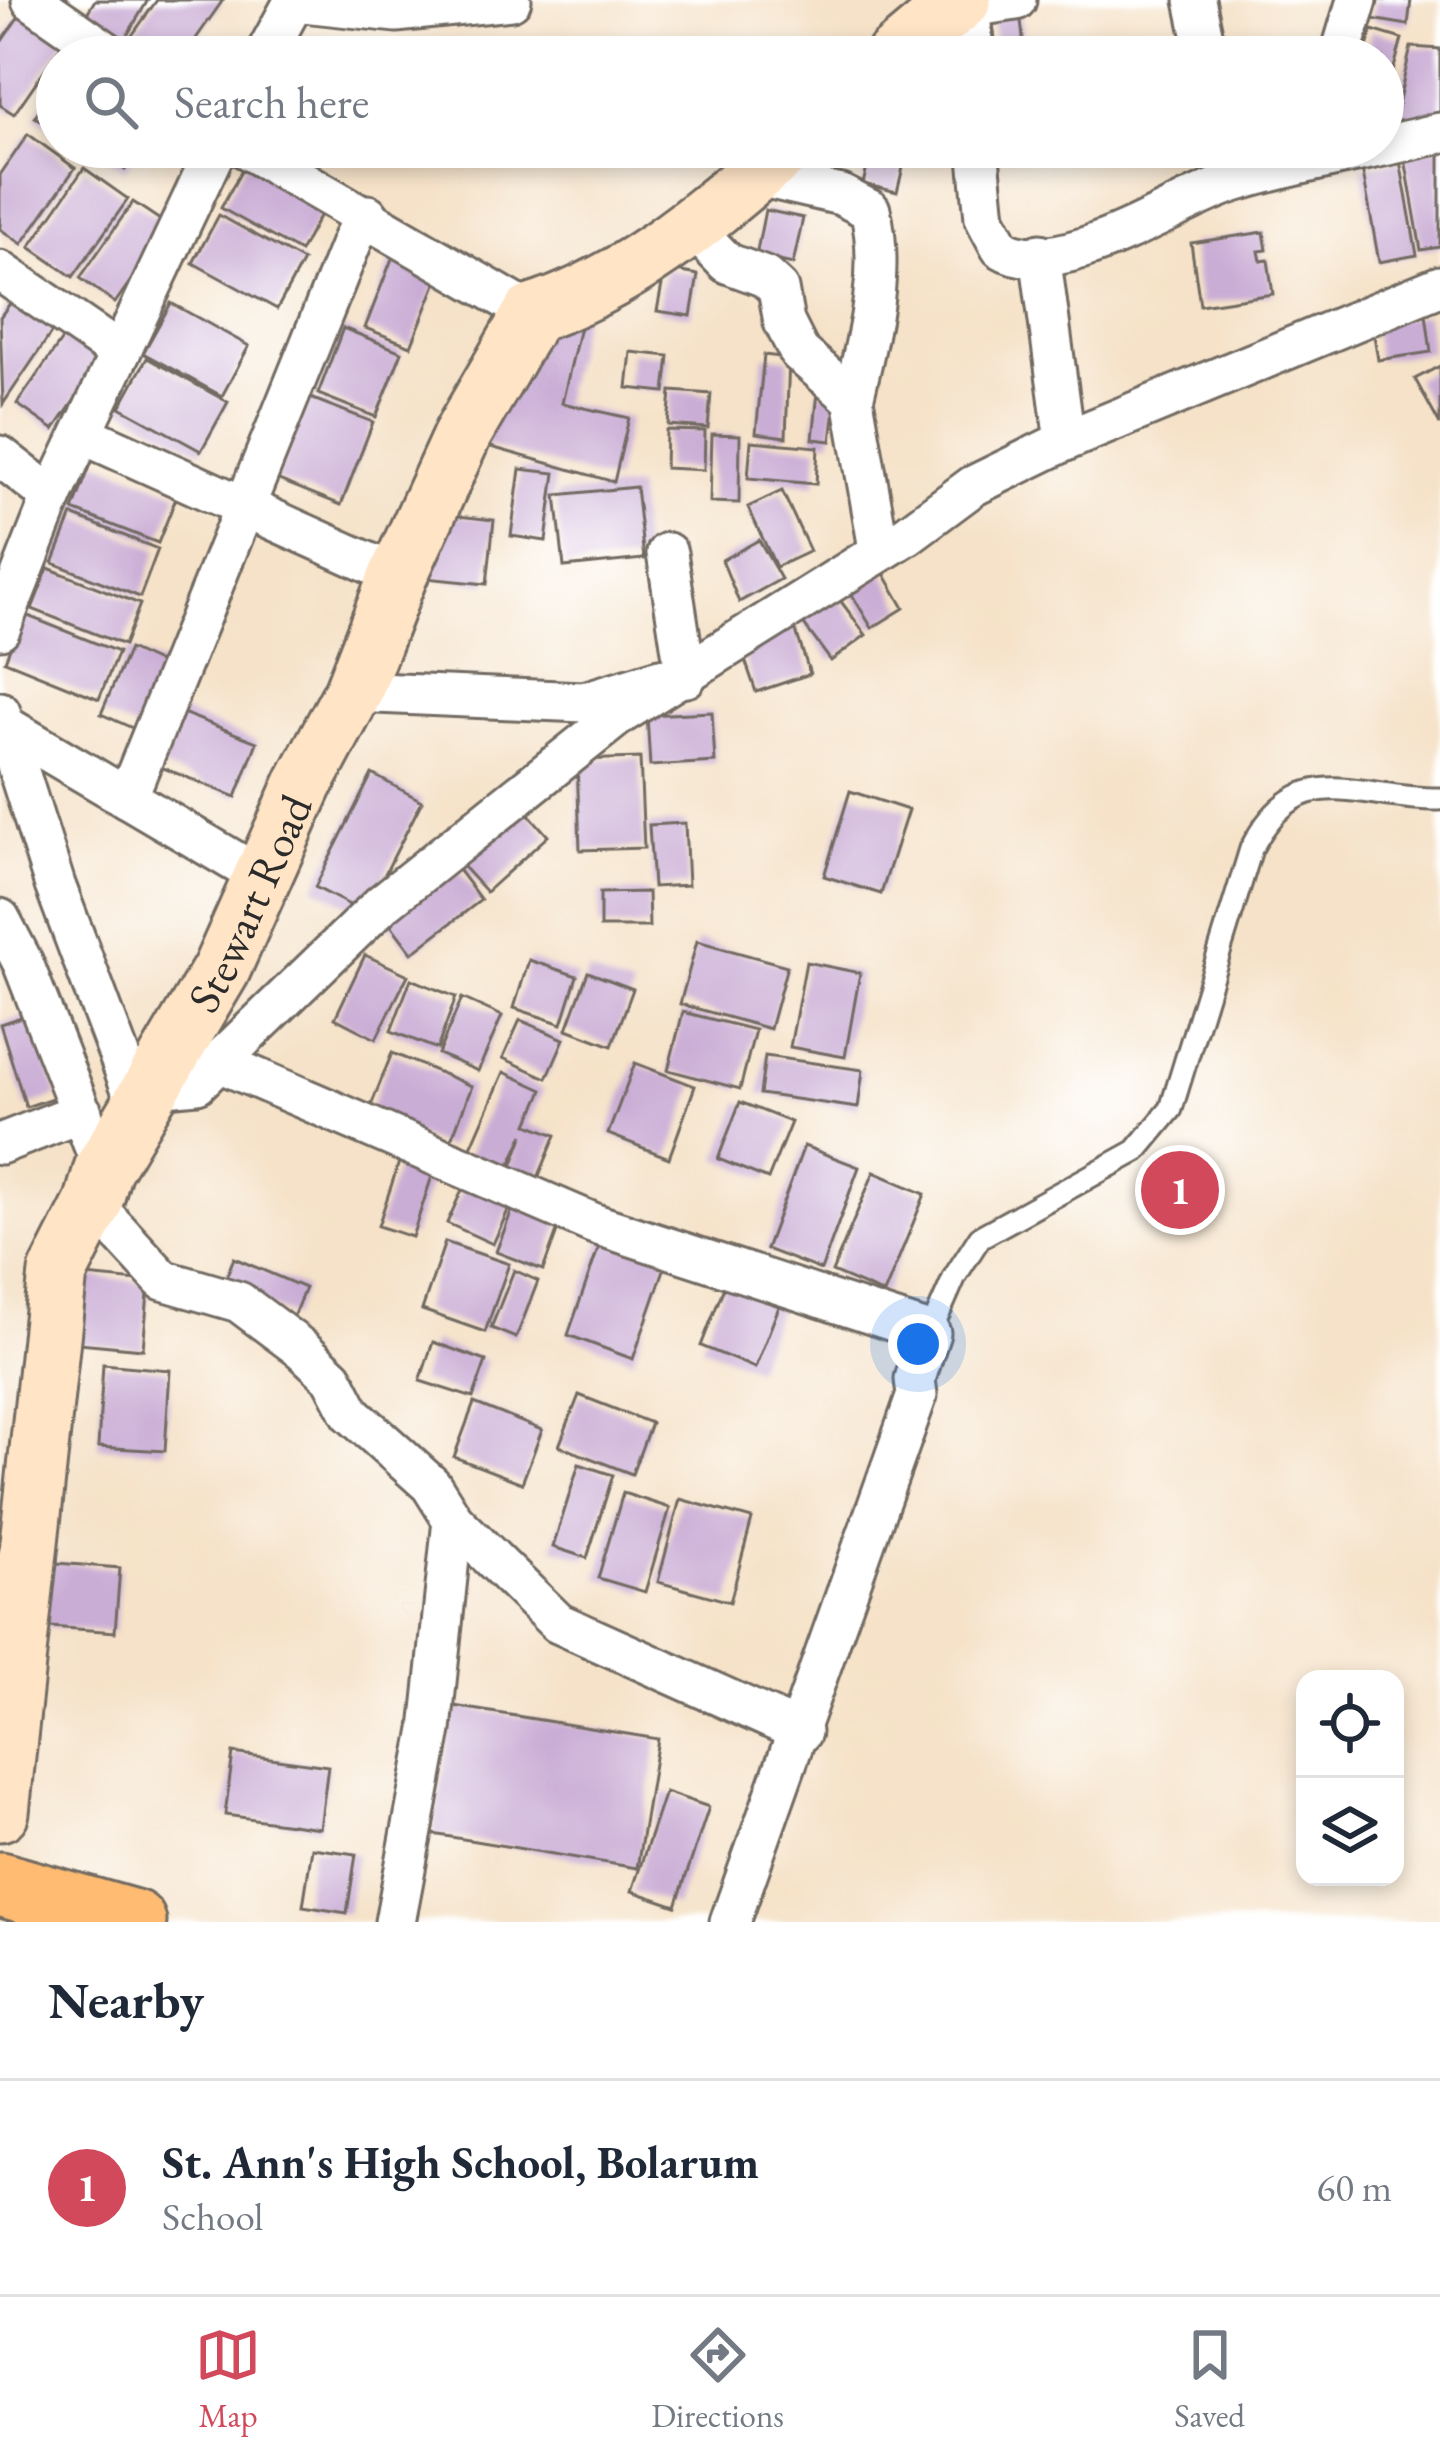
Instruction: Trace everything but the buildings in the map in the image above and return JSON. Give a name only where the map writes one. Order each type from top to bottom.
[{"type":"main road","points":[[0,1884],[134,1922]]},
{"type":"street","points":[[32,0],[84,36]]},
{"type":"street","points":[[275,36],[295,0],[396,12],[511,0]]},
{"type":"street","points":[[919,36],[962,0]]},
{"type":"street","points":[[972,36],[970,7],[1016,0]]},
{"type":"street","points":[[1196,0],[1203,36]]},
{"type":"street","points":[[1346,36],[1357,0]]},
{"type":"street","points":[[1404,138],[1440,133]]},
{"type":"street","points":[[0,629],[52,497],[207,168]]},
{"type":"street","points":[[282,168],[532,314],[582,298],[692,228],[763,168]]},
{"type":"street","points":[[785,168],[870,211],[876,232],[868,339],[853,399],[879,548]]},
{"type":"street","points":[[979,168],[980,197],[993,237],[1009,253],[1040,254],[1106,240],[1223,168]]},
{"type":"street","points":[[127,798],[354,236],[368,215]]},
{"type":"street","points":[[692,228],[727,263],[765,277],[778,289],[784,322],[799,352],[853,399]]},
{"type":"street","points":[[1040,254],[1065,441]]},
{"type":"street","points":[[0,271],[120,353]]},
{"type":"street","points":[[3,720],[55,885],[148,1100],[197,1083],[382,904],[619,715],[686,677],[973,486],[1065,441],[1440,286]]},
{"type":"street","name":"Stewart Road","points":[[0,1812],[10,1754],[6,1672],[58,1273],[98,1187],[221,970],[353,692],[398,576],[463,433],[532,314]]},
{"type":"street","points":[[82,434],[398,576]]},
{"type":"street","points":[[0,456],[52,497]]},
{"type":"street","points":[[667,553],[686,677]]},
{"type":"street","points":[[353,692],[584,702],[660,679],[686,677]]},
{"type":"street","points":[[3,720],[262,878]]},
{"type":"street","points":[[0,920],[12,964],[82,1112],[98,1187],[163,1280],[238,1302],[302,1349],[333,1378],[351,1413],[431,1485],[453,1520],[558,1623],[800,1732]]},
{"type":"street","points":[[218,1062],[595,1224],[930,1333],[915,1378],[917,1395],[730,1922]]},
{"type":"street","points":[[0,1144],[82,1112]]},
{"type":"street","points":[[395,1922],[430,1730],[453,1520]]},
{"type":"lane","points":[[930,1333],[955,1276],[980,1237],[1136,1151],[1171,1109],[1251,849],[1268,817],[1292,796],[1335,786],[1440,799]]},
{"type":"place","name":"St. Ann's High School, Bolarum","points":[[1180,1190]]}]
